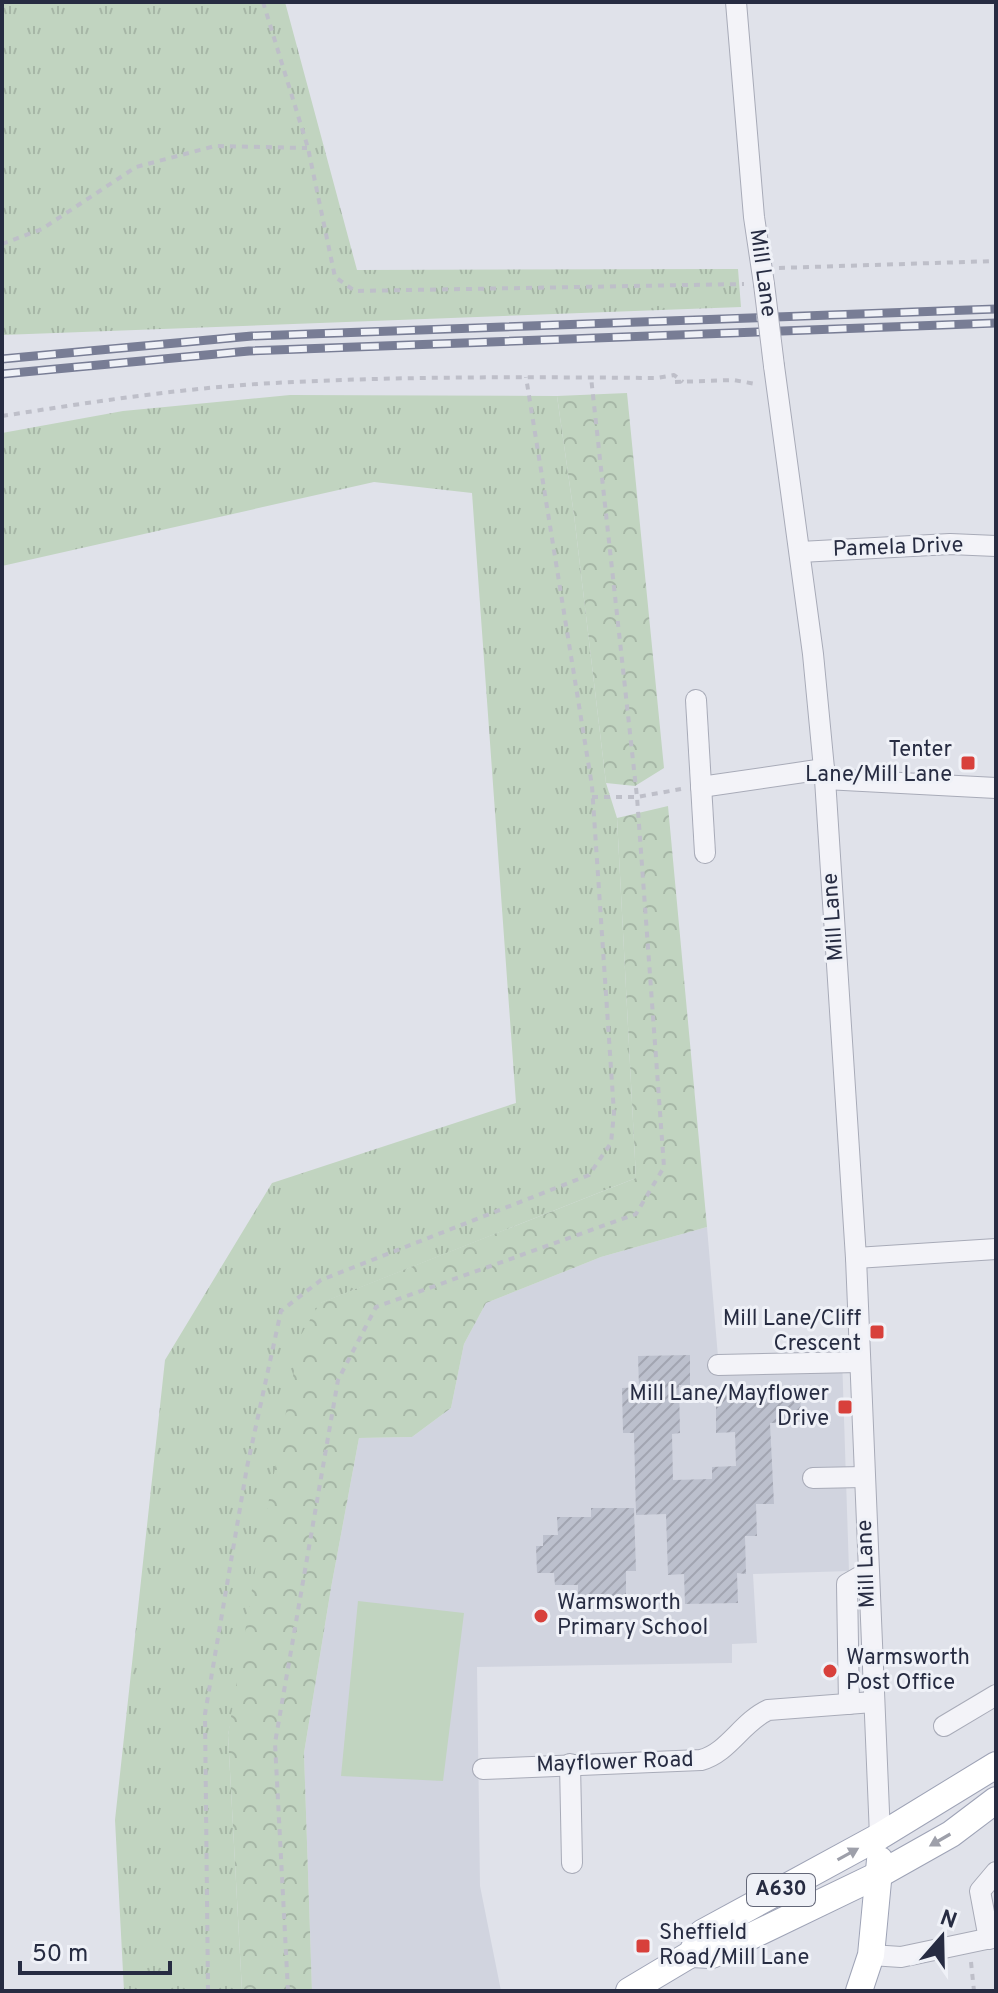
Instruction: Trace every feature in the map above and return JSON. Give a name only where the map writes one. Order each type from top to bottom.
[{"type":"main road","name":"A630","points":[[629,1991],[691,1954],[702,1933],[880,1836],[996,1765]]},
{"type":"main road","name":"A630","points":[[691,1954],[712,1955],[880,1874],[951,1834],[996,1800]]},
{"type":"main road","points":[[859,1991],[871,1955],[880,1874],[880,1836]]},
{"type":"street","name":"Mill Lane","points":[[736,2],[752,202],[800,552],[825,774],[856,1258],[880,1836]]},
{"type":"street","name":"Pamela Drive","points":[[800,552],[950,544],[996,546]]},
{"type":"street","points":[[696,700],[705,853]]},
{"type":"street","points":[[701,787],[825,774],[996,788]]},
{"type":"street","points":[[856,1258],[996,1249]]},
{"type":"street","points":[[718,1365],[859,1362]]},
{"type":"street","points":[[813,1478],[864,1477]]},
{"type":"street","points":[[849,1704],[847,1584],[868,1572]]},
{"type":"street","points":[[944,1726],[996,1695]]},
{"type":"street","name":"Mayflower Road","points":[[483,1769],[701,1760],[713,1757],[757,1715],[768,1710],[873,1702]]},
{"type":"street","points":[[570,1764],[572,1863]]},
{"type":"street","points":[[871,1955],[901,1957],[992,1938],[980,1891],[996,1872]]},
{"type":"path","points":[[263,2],[308,148],[335,277],[355,291],[763,277],[996,261]]},
{"type":"path","points":[[2,244],[42,229],[136,167],[215,146],[308,148]]},
{"type":"path","points":[[2,416],[125,397],[274,383],[526,377],[657,378],[674,375],[683,382]]},
{"type":"path","points":[[208,1991],[205,1714],[247,1467],[281,1311],[321,1280],[589,1175],[611,1143],[614,1113],[592,797],[526,377]]},
{"type":"path","points":[[288,1991],[275,1743],[338,1380],[376,1307],[636,1214],[664,1167],[637,797],[591,377]]},
{"type":"path","points":[[675,382],[776,377]]},
{"type":"path","points":[[592,797],[637,797],[701,787]]},
{"type":"path","points":[[968,1944],[974,1991]]},
{"type":"shaded area","name":"Warmsworth Primary School","points":[[707,1227],[718,1357],[842,1357],[849,1571],[753,1574],[757,1643],[732,1644],[732,1663],[477,1667],[480,1886],[501,1991],[312,1991],[304,1753],[359,1438],[412,1437],[451,1408],[464,1344],[486,1303],[601,1257]]},
{"type":"green space","points":[[2,2],[285,2],[357,270],[738,269],[741,307],[2,335]]},
{"type":"green space","points":[[627,393],[664,768],[635,786],[606,783],[557,396]]},
{"type":"green space","points":[[290,395],[557,396],[606,783],[617,818],[636,1178],[321,1303],[228,1735],[242,1991],[124,1991],[115,1820],[165,1360],[272,1183],[516,1103],[472,493],[374,482],[2,566],[2,433],[123,411]]},
{"type":"green space","points":[[668,806],[707,1227],[601,1257],[486,1303],[464,1344],[451,1408],[412,1437],[359,1438],[304,1753],[312,1991],[242,1991],[228,1735],[255,1571],[301,1335],[320,1303],[636,1178],[617,818]]},
{"type":"green space","points":[[358,1601],[464,1613],[443,1781],[341,1776]]},
{"type":"building","points":[[690,1355],[690,1385],[679,1385],[680,1433],[672,1434],[673,1480],[712,1479],[712,1467],[736,1466],[735,1432],[716,1433],[716,1395],[779,1394],[779,1387],[800,1385],[801,1422],[770,1423],[774,1504],[756,1504],[757,1536],[745,1536],[746,1574],[737,1573],[738,1603],[685,1604],[684,1574],[668,1575],[666,1514],[636,1515],[634,1433],[623,1433],[622,1388],[639,1387],[638,1356]]},
{"type":"building","points":[[591,1508],[634,1508],[636,1571],[626,1571],[626,1598],[578,1599],[578,1585],[555,1585],[554,1573],[537,1573],[536,1546],[543,1546],[543,1535],[558,1535],[557,1517],[591,1517]]},
{"type":"railway","points":[[2,359],[252,336],[996,309]]},
{"type":"railway","points":[[2,374],[249,351],[996,323]]},
{"type":"place","name":"Tenter Lane/Mill Lane","points":[[968,763]]},
{"type":"place","name":"Mill Lane/Cliff Crescent","points":[[877,1332]]},
{"type":"place","name":"Mill Lane/Mayflower Drive","points":[[845,1407]]},
{"type":"place","name":"Warmsworth Primary School","points":[[541,1616]]},
{"type":"place","name":"Warmsworth Post Office","points":[[830,1671]]},
{"type":"place","name":"Sheffield Road/Mill Lane","points":[[643,1946]]}]
